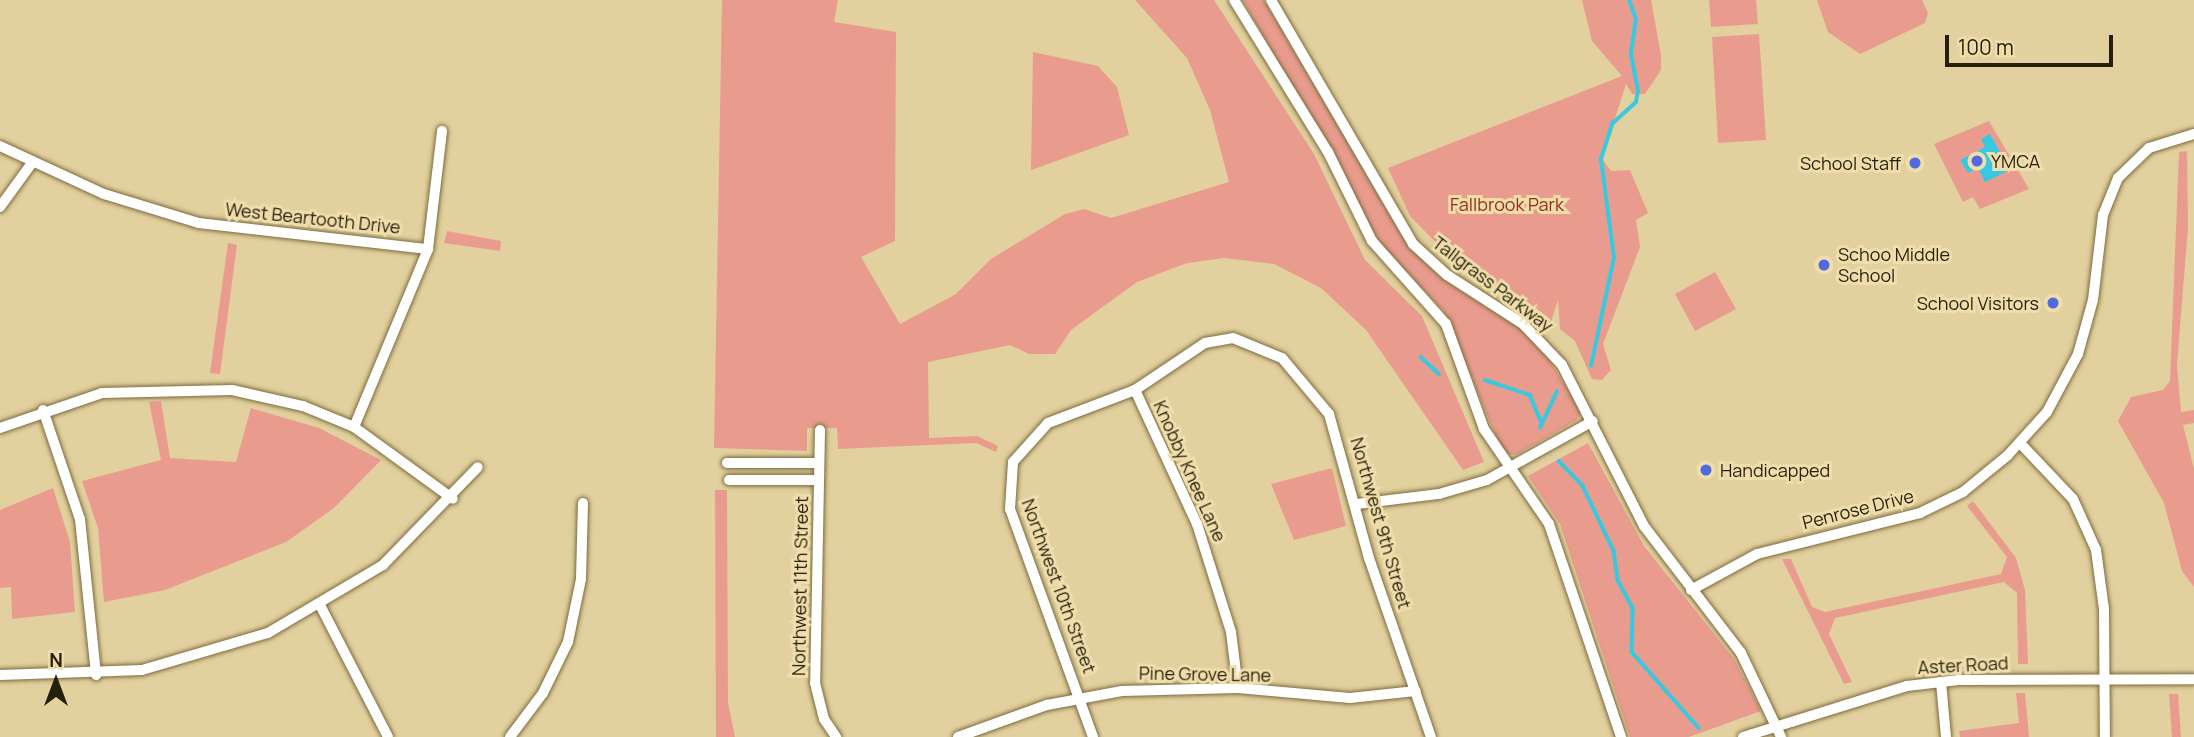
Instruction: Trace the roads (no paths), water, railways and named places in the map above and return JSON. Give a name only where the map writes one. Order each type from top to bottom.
[{"type":"street","points":[[1234,0],[1328,152],[1372,241],[1446,324],[1480,421],[1508,470],[1549,524],[1621,737]]},
{"type":"street","name":"Tallgrass Parkway","points":[[1271,0],[1408,237],[1435,266],[1536,335],[1574,383],[1644,526],[1752,670],[1781,737]]},
{"type":"street","points":[[354,427],[428,249],[442,131]]},
{"type":"street","name":"Penrose Drive","points":[[1691,590],[1757,554],[1928,509],[1963,492],[2021,443],[2047,412],[2078,354],[2095,289],[2103,215],[2118,178],[2149,148],[2194,134]]},
{"type":"street","name":"West Beartooth Drive","points":[[0,146],[104,194],[210,225],[428,249]]},
{"type":"street","points":[[0,208],[32,163]]},
{"type":"street","name":"Northwest 9th Street","points":[[1135,390],[1205,343],[1233,338],[1259,345],[1303,376],[1323,402],[1357,504],[1369,558],[1431,737]]},
{"type":"street","points":[[0,428],[43,410],[127,389],[208,387],[282,400],[354,427],[453,499]]},
{"type":"street","name":"Northwest 10th Street","points":[[1093,737],[1082,697],[1010,509],[1008,480],[1021,447],[1048,423],[1135,390]]},
{"type":"street","name":"Knobby Knee Lane","points":[[1135,390],[1197,524],[1231,632],[1238,688]]},
{"type":"street","points":[[43,410],[80,519],[96,675]]},
{"type":"street","points":[[1357,504],[1439,494],[1508,470],[1593,421]]},
{"type":"street","name":"Northwest 11th Street","points":[[820,430],[815,683],[824,719],[836,737]]},
{"type":"street","points":[[2021,443],[2073,499],[2096,550],[2105,680],[2105,737]]},
{"type":"street","points":[[727,463],[819,463]]},
{"type":"street","points":[[0,675],[96,675],[219,652],[321,607],[383,565],[453,499],[478,467]]},
{"type":"street","points":[[729,480],[819,480]]},
{"type":"street","points":[[510,737],[543,693],[568,642],[580,579],[583,503]]},
{"type":"street","points":[[321,607],[388,737]]},
{"type":"street","name":"Aster Road","points":[[1743,737],[1872,693],[1941,682],[2194,679]]},
{"type":"street","points":[[1941,682],[1946,737]]},
{"type":"street","name":"Pine Grove Lane","points":[[958,737],[1082,697],[1238,688],[1350,698],[1416,691]]},
{"type":"water","points":[[1990,134],[2010,170],[1985,182],[1978,168],[1968,173],[1960,160],[1985,147],[1981,139]]},
{"type":"waterway","points":[[1591,366],[1614,258],[1601,159],[1613,123],[1636,102],[1638,91],[1631,54],[1636,20],[1629,0]]},
{"type":"waterway","points":[[1421,357],[1439,374]]},
{"type":"waterway","points":[[1485,380],[1530,395],[1542,423]]},
{"type":"waterway","points":[[1540,428],[1557,392]]},
{"type":"waterway","points":[[1559,461],[1583,486],[1614,551],[1618,580],[1633,608],[1632,652],[1699,728]]},
{"type":"place","name":"YMCA","points":[[1977,161]]},
{"type":"place","name":"School Staff","points":[[1915,163]]},
{"type":"place","name":"Schoo Middle School","points":[[1824,265]]},
{"type":"place","name":"School Visitors","points":[[2053,303]]},
{"type":"place","name":"Handicapped","points":[[1706,470]]},
{"type":"park label","name":"Fallbrook Park","points":[[1507,204]]}]
